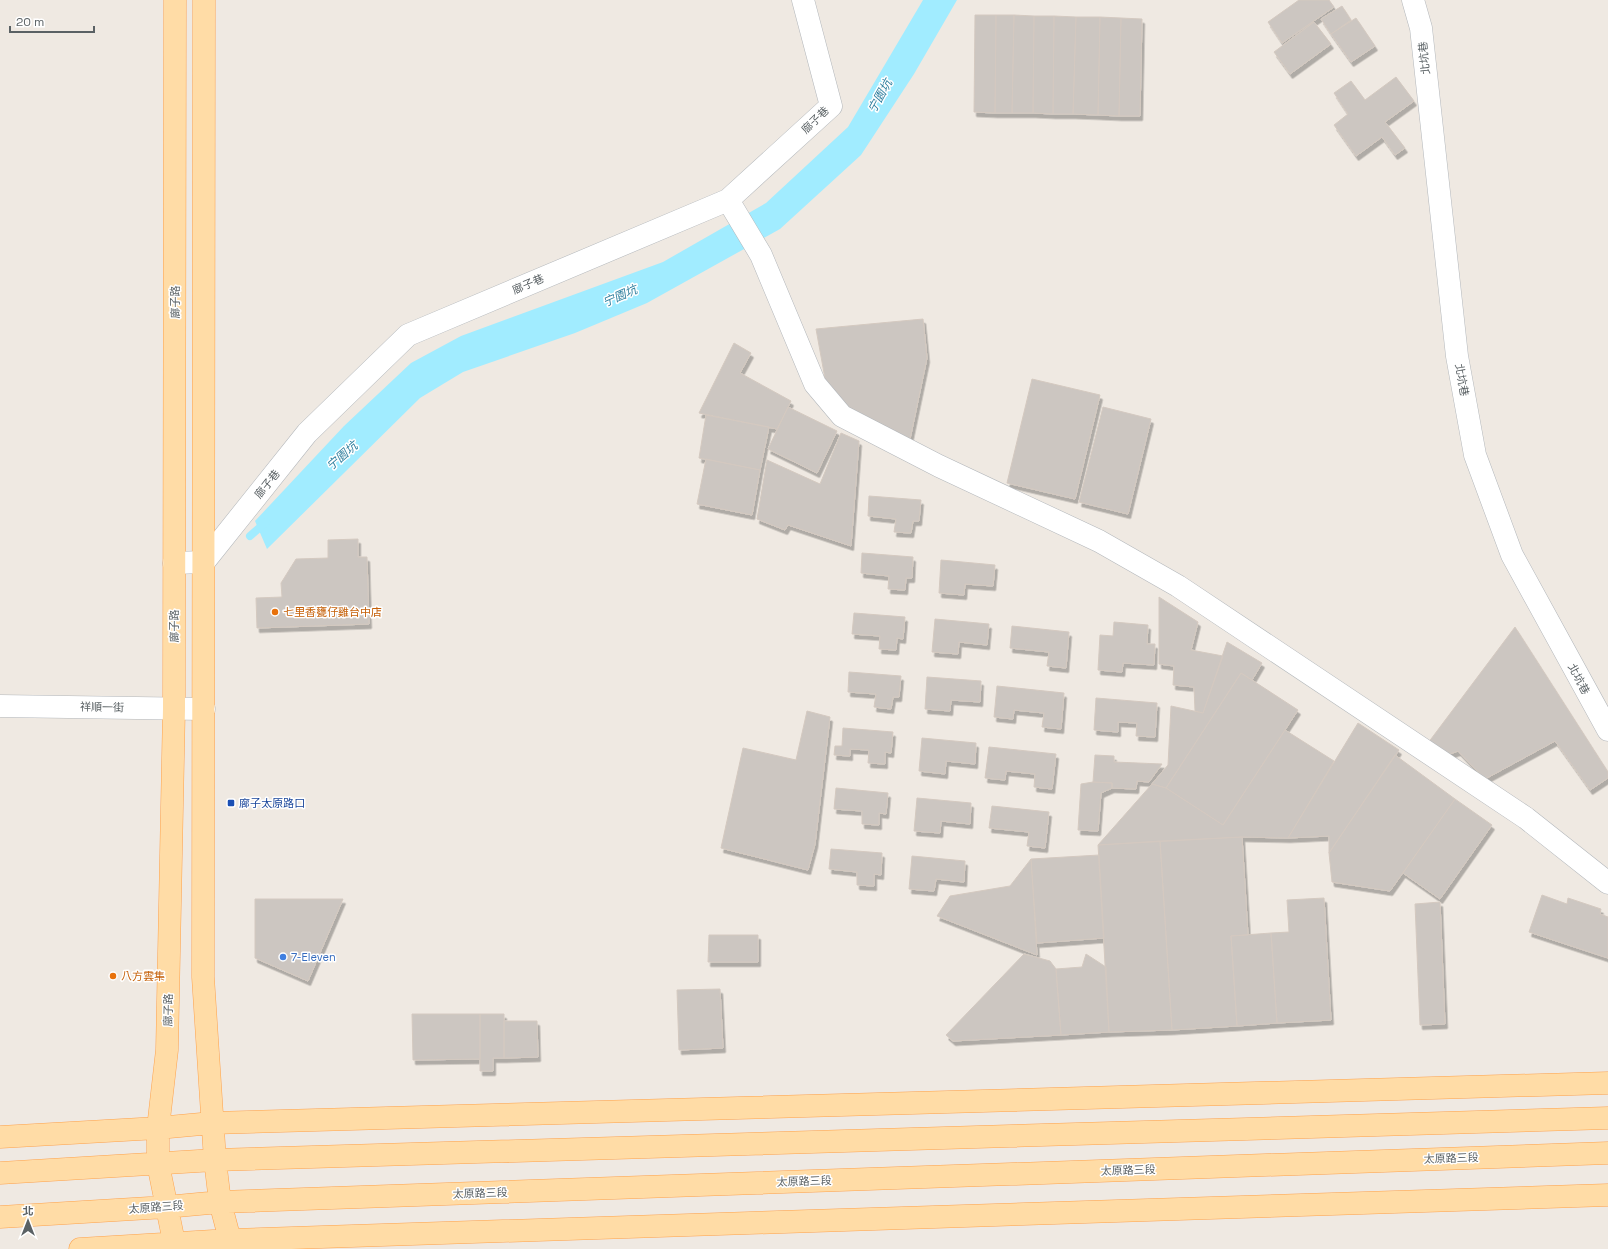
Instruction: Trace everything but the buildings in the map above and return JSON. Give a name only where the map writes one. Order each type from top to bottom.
[{"type":"main road","name":"廍子路","points":[[175,0],[174,709],[167,1050],[158,1128],[158,1164],[175,1246]]},
{"type":"main road","points":[[204,0],[204,977],[214,1160],[220,1202],[231,1244]]},
{"type":"main road","points":[[0,1137],[158,1128],[212,1123],[1608,1083]]},
{"type":"main road","points":[[0,1173],[214,1160],[1608,1118]]},
{"type":"main road","name":"太原路三段","points":[[0,1217],[166,1207],[220,1202],[1608,1153]]},
{"type":"main road","points":[[80,1249],[1608,1195]]},
{"type":"street","name":"廍子巷","points":[[204,562],[307,433],[408,335],[732,206],[831,106],[803,0]]},
{"type":"street","name":"北坑巷","points":[[1413,0],[1421,28],[1457,356],[1476,455],[1512,555],[1603,724],[1608,730]]},
{"type":"street","points":[[732,206],[761,255],[815,384],[842,416],[939,466],[1099,541],[1178,586],[1526,818],[1608,883]]},
{"type":"street","points":[[174,563],[204,562]]},
{"type":"street","name":"祥順一街","points":[[0,706],[204,709]]},
{"type":"water","points":[[923,0],[957,0],[914,74],[861,155],[780,229],[647,303],[575,333],[463,372],[420,398],[267,549],[255,521],[344,426],[411,363],[461,336],[663,262],[766,203],[848,127]]},
{"type":"waterway","name":"宁園坑","points":[[250,536],[266,522]]},
{"type":"place","name":"七里香甕仔雞台中店","points":[[275,612]]},
{"type":"place","name":"廍子太原路口","points":[[231,803]]},
{"type":"place","name":"7-Eleven","points":[[283,957]]},
{"type":"place","name":"八方雲集","points":[[113,976]]}]
